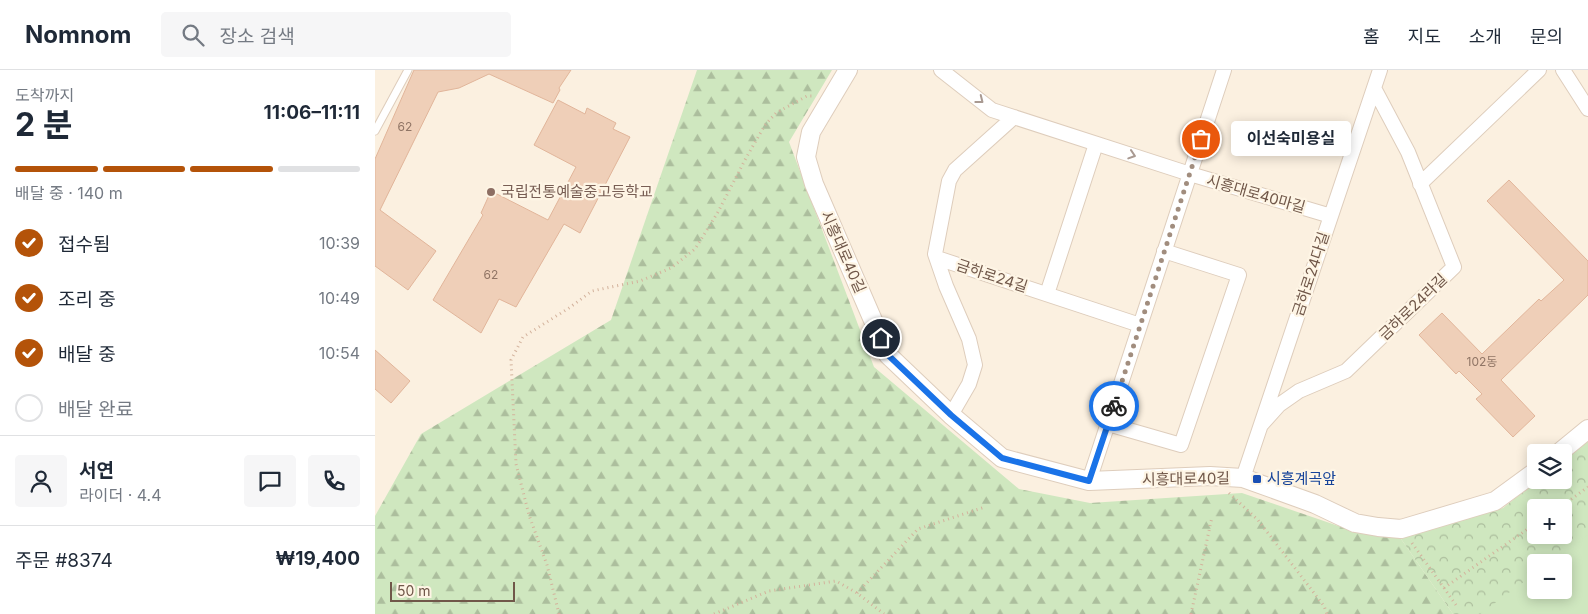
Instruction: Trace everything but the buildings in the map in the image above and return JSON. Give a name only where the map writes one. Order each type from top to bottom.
[{"type":"street","name":"시흥대로40길","points":[[848,70],[811,132],[806,157],[814,184],[888,355],[951,415],[1002,458],[1089,481],[1210,476],[1243,478],[1315,504],[1355,523],[1401,529],[1495,501],[1527,478]]},
{"type":"street","name":"시흥대로40마길","points":[[941,70],[992,110],[1190,174],[1331,216]]},
{"type":"street","points":[[1089,481],[1224,70]]},
{"type":"street","name":"금하로24다길","points":[[1243,478],[1380,70]]},
{"type":"street","points":[[1421,184],[1539,70]]},
{"type":"street","points":[[1563,70],[1588,110]]},
{"type":"street","name":"금하로24라길","points":[[1261,425],[1279,405],[1299,391],[1346,371],[1454,267],[1407,152],[1374,88]]},
{"type":"street","points":[[951,415],[969,384],[975,366],[969,339],[935,254],[949,181],[955,170],[1014,117]]},
{"type":"street","name":"금하로24길","points":[[1047,294],[1096,144]]},
{"type":"street","points":[[1108,424],[1181,445],[1239,275],[1165,250]]},
{"type":"street","name":"금하로24길","points":[[937,258],[1140,325]]},
{"type":"street","points":[[1570,444],[1588,429]]},
{"type":"lane","points":[[375,131],[408,70]]},
{"type":"path","points":[[559,614],[547,565],[529,515],[516,464],[511,360],[523,337],[592,291],[641,281],[671,268],[695,249],[718,212],[765,125],[776,113],[807,96],[833,94]]},
{"type":"path","points":[[1210,476],[1258,520],[1324,606],[1327,614]]},
{"type":"path","points":[[1571,499],[1588,487]]},
{"type":"path","points":[[857,592],[918,529],[985,507]]},
{"type":"path","points":[[1191,614],[1212,517]]},
{"type":"path","points":[[1401,529],[1456,605]]},
{"type":"path","points":[[1444,588],[1527,529]]},
{"type":"path","points":[[714,614],[769,592],[836,581],[857,592],[883,614]]},
{"type":"green space","points":[[697,70],[832,70],[789,142],[874,367],[1019,489],[1090,503],[1242,493],[1359,533],[1399,536],[1453,614],[375,614],[375,516],[421,434],[611,320]]},
{"type":"green space","points":[[1588,440],[1588,614],[1453,614],[1399,536],[1503,508],[1527,489],[1572,489],[1572,453]]},
{"type":"green space","points":[[1588,535],[1588,614],[1480,614],[1527,580],[1527,599],[1572,599],[1572,554],[1562,554]]},
{"type":"way so far","points":[[1114,406],[1201,139]]},
{"type":"place","name":"이선숙미용실","points":[[1201,139]]},
{"type":"place","name":"국립전통예술중고등학교","points":[[491,192]]},
{"type":"place","name":"시흥계곡앞","points":[[1257,479]]},
{"type":"route","points":[[881,338],[888,355],[951,415],[1002,458],[1089,481],[1114,406]]}]
